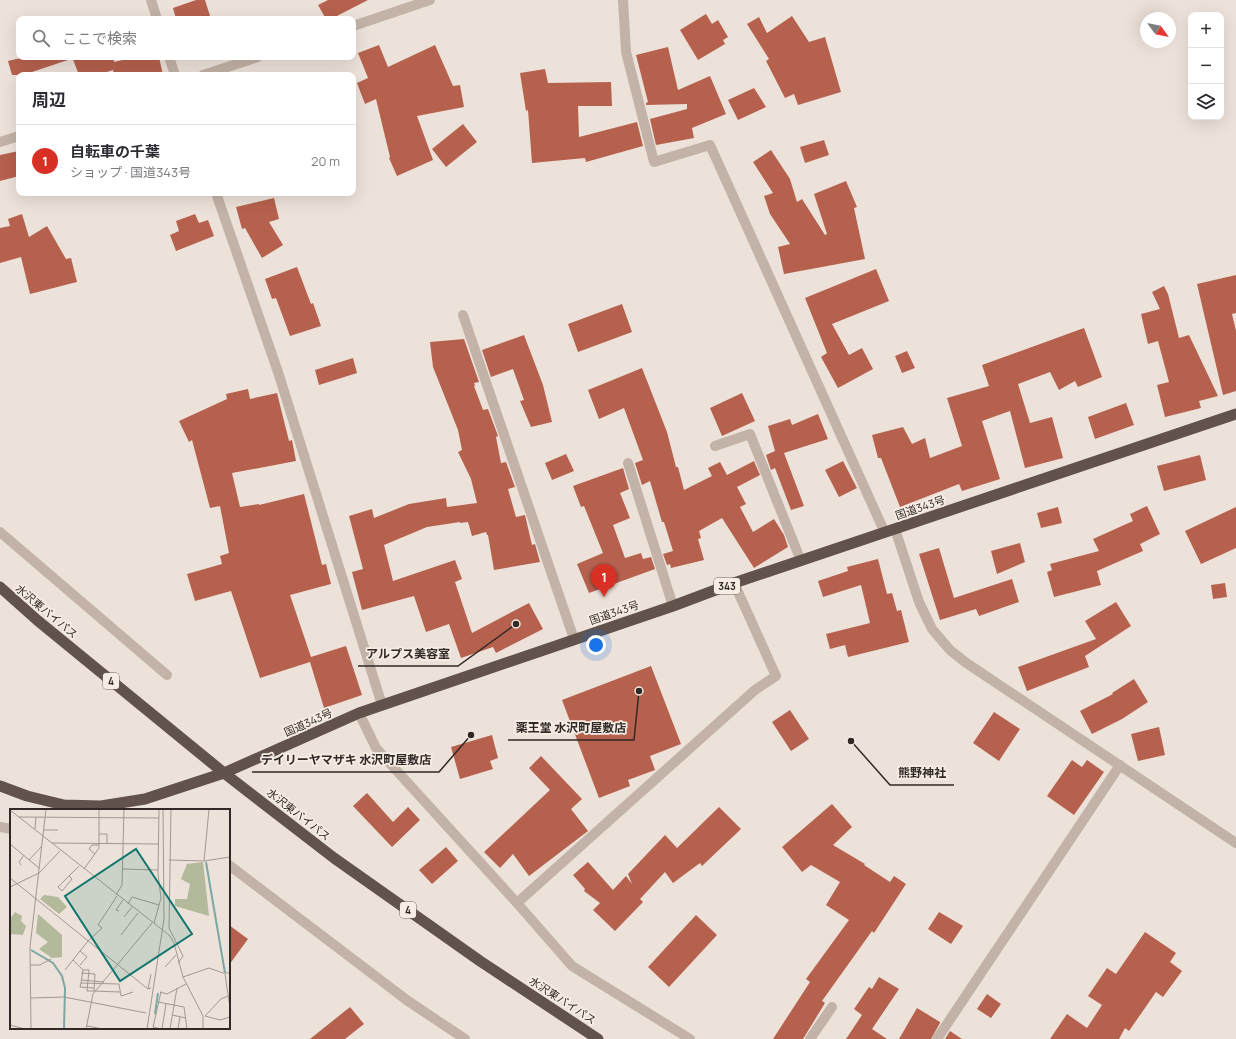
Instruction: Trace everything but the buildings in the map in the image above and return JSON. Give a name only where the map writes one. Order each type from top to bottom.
[{"type":"highway","name":"国道343号","points":[[0,786],[27,796],[64,805],[101,806],[145,799],[224,773],[359,713],[673,606],[734,583],[1236,414]]},
{"type":"highway","name":"水沢東バイパス","points":[[0,587],[37,620],[224,773],[334,858],[480,961],[598,1039]]},
{"type":"street","points":[[151,0],[156,16]]},
{"type":"street","points":[[356,25],[416,2],[430,0]]},
{"type":"street","points":[[623,0],[626,52],[654,162],[710,145],[890,531],[919,602],[932,629],[950,650],[965,662],[1236,843]]},
{"type":"street","points":[[170,60],[174,72]]},
{"type":"street","points":[[212,72],[249,60]]},
{"type":"street","points":[[0,142],[16,137]]},
{"type":"street","points":[[217,196],[278,372],[382,705]]},
{"type":"street","points":[[463,315],[574,639]]},
{"type":"street","points":[[715,446],[750,434],[801,561]]},
{"type":"street","points":[[628,462],[673,606]]},
{"type":"street","points":[[0,532],[167,675]]},
{"type":"street","points":[[517,903],[755,690],[776,676],[734,583]]},
{"type":"street","points":[[359,713],[376,748],[517,903],[572,966],[690,1039]]},
{"type":"street","points":[[937,1039],[1120,765]]},
{"type":"street","points":[[0,827],[10,829]]},
{"type":"street","points":[[230,866],[408,1001],[465,1039]]},
{"type":"street","points":[[810,1039],[832,1007]]},
{"type":"place","name":"自転車の千葉","points":[[604,597]]},
{"type":"place","name":"アルプス美容室","points":[[516,624]]},
{"type":"place","name":"薬王堂 水沢町屋敷店","points":[[639,691]]},
{"type":"place","name":"デイリーヤマザキ 水沢町屋敷店","points":[[471,735]]},
{"type":"place","name":"熊野神社","points":[[851,741]]}]
